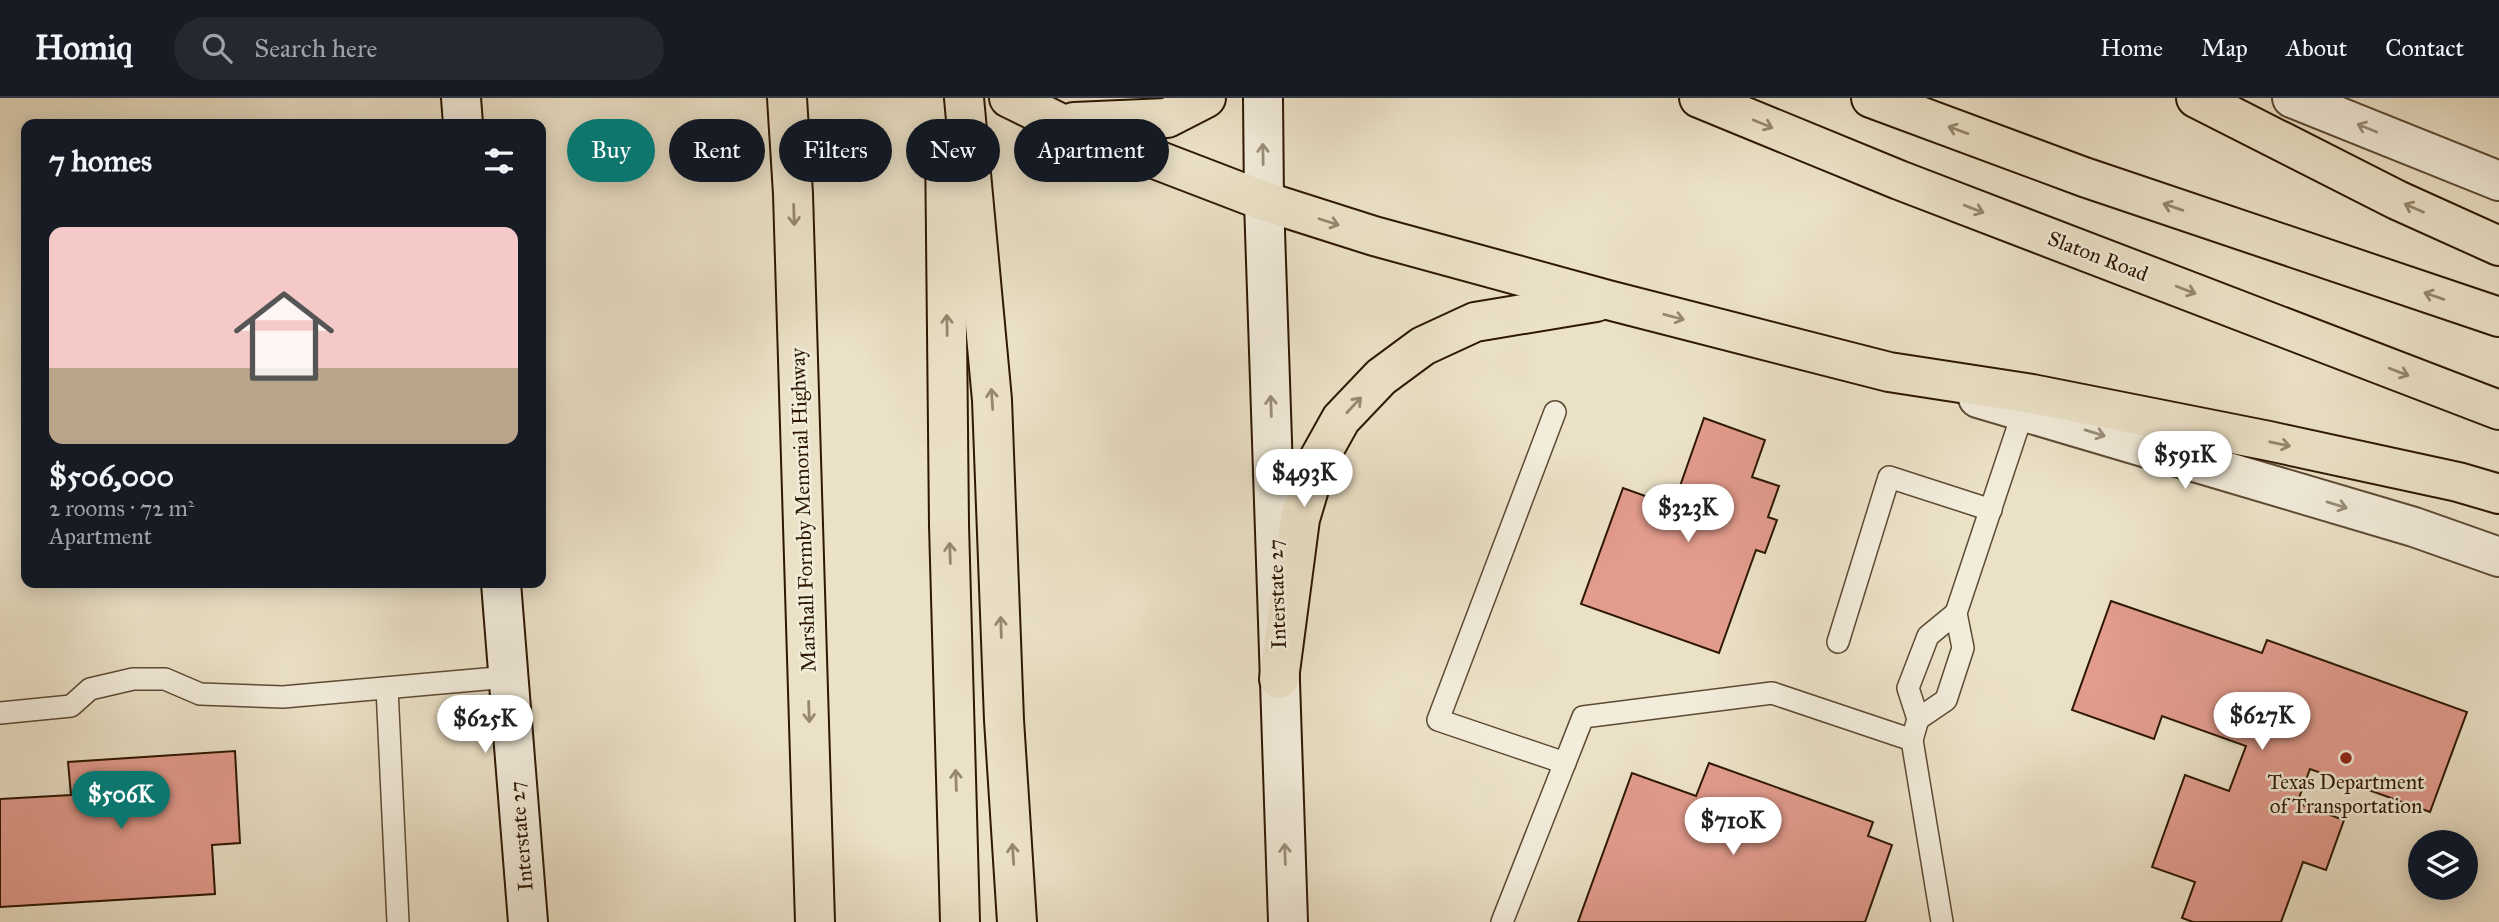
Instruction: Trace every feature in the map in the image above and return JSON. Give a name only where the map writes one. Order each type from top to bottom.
[{"type":"highway","name":"Marshall Formby Memorial Highway","points":[[788,98],[815,922]]},
{"type":"highway","points":[[945,98],[949,525],[960,922]]},
{"type":"highway","points":[[964,98],[992,400],[1004,720],[1017,922]]},
{"type":"highway","points":[[1010,98],[1052,119]]},
{"type":"highway","points":[[1140,119],[1167,118],[1206,98]]},
{"type":"highway","name":"Slaton Road","points":[[1699,98],[1899,180],[2499,410]]},
{"type":"highway","points":[[1871,98],[2084,177],[2499,317]]},
{"type":"highway","points":[[2196,98],[2397,200],[2499,246]]},
{"type":"highway","points":[[1169,165],[1264,201],[1374,236],[1608,300],[1889,372],[2032,394],[2431,477],[2499,494]]},
{"type":"highway","points":[[1279,679],[1300,519],[1317,462],[1341,419],[1381,377],[1423,346],[1475,322],[1608,300]]},
{"type":"main road","points":[[461,98],[463,119]]},
{"type":"main road","name":"Interstate 27","points":[[1263,98],[1264,201],[1288,922]]},
{"type":"main road","points":[[2292,98],[2499,181]]},
{"type":"main road","points":[[1889,372],[2414,527],[2499,557]]},
{"type":"main road","name":"Interstate 27","points":[[500,588],[528,922]]},
{"type":"lane","points":[[1555,412],[1438,720],[1565,763]]},
{"type":"lane","points":[[1918,719],[1946,699],[1962,648],[1956,614],[2024,412]]},
{"type":"lane","points":[[1838,642],[1889,477],[1991,510]]},
{"type":"lane","points":[[1942,922],[1912,740],[1918,719],[1909,688],[1928,636],[1956,614]]},
{"type":"lane","points":[[0,713],[71,706],[90,689],[132,679],[165,679],[200,694],[283,697],[508,677]]},
{"type":"lane","points":[[387,688],[398,922]]},
{"type":"lane","points":[[1502,922],[1583,717],[1772,693],[1912,740]]},
{"type":"building","points":[[1704,418],[1765,440],[1752,477],[1779,486],[1768,517],[1777,520],[1765,553],[1756,550],[1719,653],[1581,604],[1623,488],[1673,506]]},
{"type":"building","name":"Texas Department of Transportation","points":[[2111,601],[2262,653],[2267,640],[2467,712],[2430,812],[2310,769],[2297,803],[2344,820],[2326,870],[2303,862],[2281,922],[2193,922],[2182,918],[2195,882],[2152,867],[2185,775],[2229,791],[2246,746],[2162,716],[2154,739],[2072,710]]},
{"type":"building","points":[[235,751],[240,843],[212,845],[215,894],[0,907],[0,799],[71,795],[68,762]]},
{"type":"building","points":[[1709,763],[1873,822],[1868,836],[1892,845],[1865,922],[1578,922],[1632,773],[1696,796]]},
{"type":"place","name":"Texas Department of Transportation","points":[[2346,758]]}]
